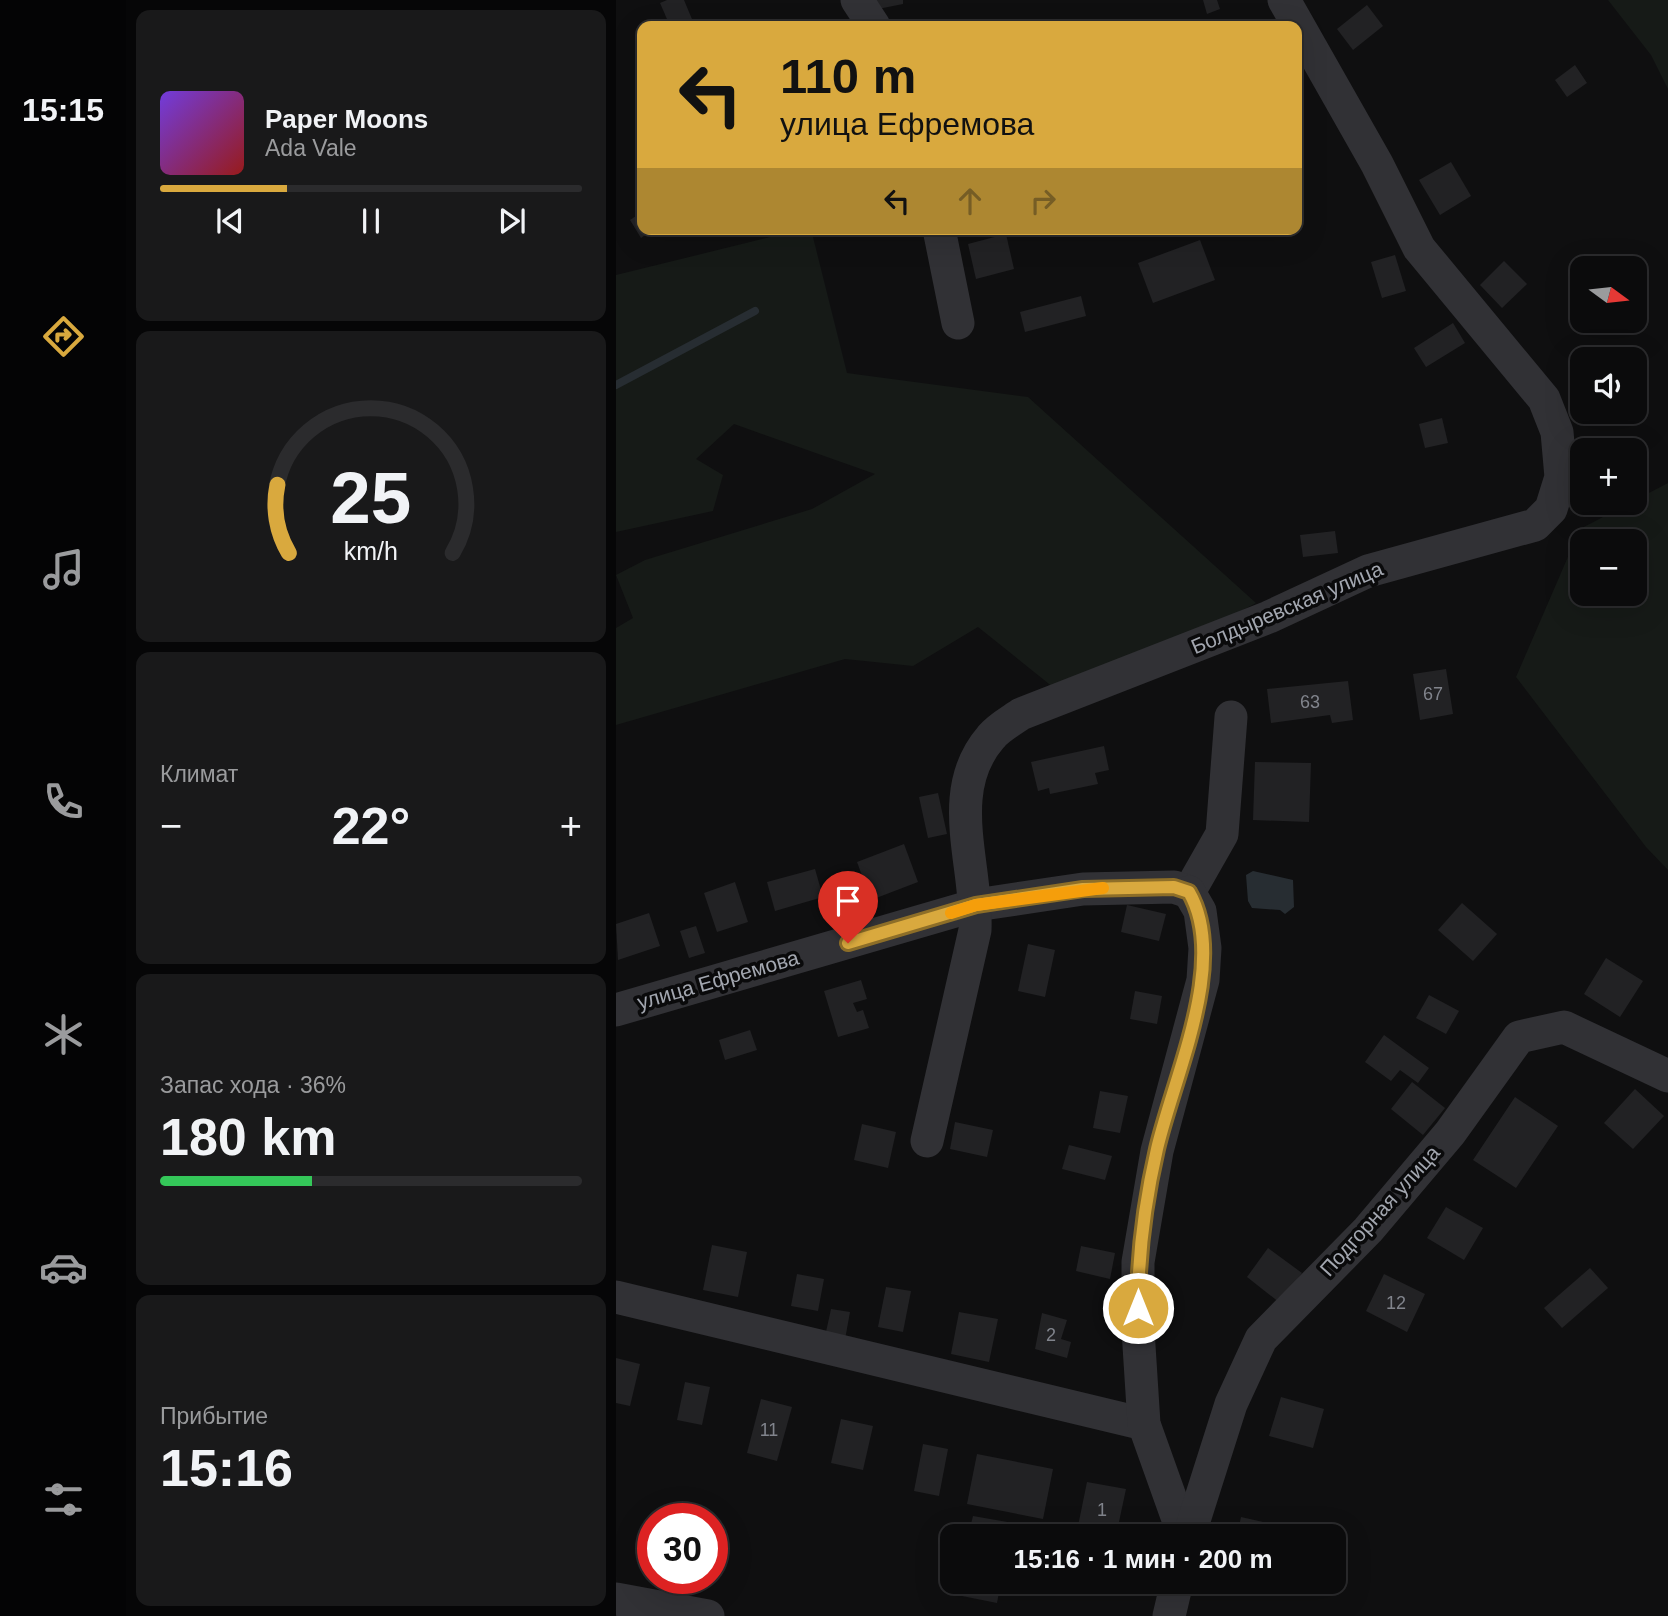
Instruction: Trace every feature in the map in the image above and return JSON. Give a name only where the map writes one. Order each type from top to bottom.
[{"type":"street","points":[[857,0],[871,21]]},
{"type":"street","name":"Болдыревская улица","points":[[1284,0],[1296,21]]},
{"type":"street","name":"Болдыревская улица","points":[[927,1141],[975,930],[976,905],[963,804],[974,761],[992,735],[1021,714],[1269,617],[1368,571],[1535,525],[1551,509],[1561,477],[1557,432],[1544,399],[1419,248],[1377,164],[1302,32]]},
{"type":"street","points":[[940,235],[958,323]]},
{"type":"street","points":[[1182,1524],[1144,1424],[1138,1331],[1138,1262],[1157,1151],[1203,980],[1205,948],[1200,911],[1189,892],[1222,834],[1231,717]]},
{"type":"street","name":"улица Ефремова","points":[[616,1010],[976,905],[1083,889],[1174,887],[1189,892]]},
{"type":"street","name":"Подгорная улица","points":[[1190,1524],[1231,1404],[1261,1339],[1368,1230],[1450,1133],[1519,1037],[1564,1027],[1668,1076]]},
{"type":"street","points":[[616,1297],[1144,1424]]},
{"type":"street","points":[[1169,1616],[1174,1594]]},
{"type":"street","points":[[616,1599],[708,1616]]},
{"type":"shaded area","points":[[1608,0],[1668,0],[1668,89],[1651,55]]},
{"type":"shaded area","points":[[779,235],[812,235],[847,373],[1028,397],[1256,603],[1157,655],[1054,688],[978,627],[913,666],[845,659],[616,725],[616,628],[633,618],[616,575],[645,560],[812,509],[875,474],[734,424],[696,459],[723,475],[713,511],[616,532],[616,275]]},
{"type":"shaded area","points":[[1668,483],[1668,870],[1646,847],[1516,677],[1570,552],[1570,606],[1647,606],[1647,529],[1580,529],[1607,515],[1647,515],[1647,494]]},
{"type":"shaded area","points":[[1253,871],[1293,880],[1294,907],[1285,914],[1280,910],[1252,908],[1248,901],[1246,875]]},
{"type":"building","points":[[667,0],[684,0],[693,21],[668,21],[660,3]]},
{"type":"building","points":[[866,0],[903,0],[903,4],[868,11]]},
{"type":"building","points":[[1203,0],[1217,0],[1220,9],[1207,14]]},
{"type":"building","points":[[1367,5],[1383,26],[1353,50],[1337,29]]},
{"type":"building","points":[[1575,65],[1587,83],[1567,97],[1555,80]]},
{"type":"building","points":[[1451,162],[1471,196],[1440,215],[1419,180]]},
{"type":"building","points":[[637,215],[637,231],[630,220]]},
{"type":"building","points":[[1006,235],[1014,269],[976,279],[968,244]]},
{"type":"building","points":[[1200,240],[1215,280],[1153,303],[1138,263]]},
{"type":"building","points":[[1395,255],[1406,291],[1382,298],[1371,262]]},
{"type":"building","points":[[1504,261],[1527,284],[1502,308],[1480,285]]},
{"type":"building","points":[[1081,296],[1086,316],[1025,332],[1020,312]]},
{"type":"building","points":[[1453,323],[1465,343],[1426,367],[1414,348]]},
{"type":"building","points":[[1442,418],[1448,443],[1425,448],[1419,424]]},
{"type":"building","points":[[1335,531],[1338,553],[1303,557],[1300,535]]},
{"type":"building","points":[[1446,669],[1453,714],[1420,720],[1413,674]]},
{"type":"building","points":[[1348,681],[1353,720],[1332,723],[1330,715],[1271,723],[1267,689]]},
{"type":"building","points":[[1104,746],[1109,770],[1095,773],[1098,784],[1050,794],[1049,788],[1038,791],[1031,762]]},
{"type":"building","points":[[1255,762],[1311,763],[1309,822],[1253,820]]},
{"type":"building","points":[[938,793],[947,834],[928,838],[919,797]]},
{"type":"building","points":[[904,844],[918,882],[871,900],[857,862]]},
{"type":"building","points":[[815,869],[823,897],[775,911],[767,882]]},
{"type":"building","points":[[735,882],[748,922],[717,932],[704,893]]},
{"type":"building","points":[[1462,903],[1497,934],[1473,961],[1438,930]]},
{"type":"building","points":[[1127,905],[1166,914],[1159,941],[1121,932]]},
{"type":"building","points":[[649,913],[660,946],[618,960],[616,924]]},
{"type":"building","points":[[696,926],[705,953],[689,958],[680,931]]},
{"type":"building","points":[[1028,944],[1055,950],[1045,997],[1018,991]]},
{"type":"building","points":[[1606,958],[1643,981],[1620,1017],[1584,994]]},
{"type":"building","points":[[861,980],[867,999],[853,1003],[857,1012],[863,1010],[869,1028],[838,1037],[824,991]]},
{"type":"building","points":[[1135,991],[1162,996],[1157,1024],[1130,1019]]},
{"type":"building","points":[[1429,995],[1459,1011],[1446,1034],[1416,1018]]},
{"type":"building","points":[[750,1030],[757,1050],[725,1060],[719,1040]]},
{"type":"building","points":[[1384,1035],[1429,1068],[1418,1083],[1400,1070],[1391,1081],[1365,1062]]},
{"type":"building","points":[[1412,1082],[1445,1108],[1423,1135],[1391,1109]]},
{"type":"building","points":[[1635,1089],[1664,1116],[1633,1149],[1604,1123]]},
{"type":"building","points":[[1100,1091],[1128,1096],[1120,1133],[1093,1128]]},
{"type":"building","points":[[1515,1097],[1558,1126],[1516,1188],[1473,1160]]},
{"type":"building","points":[[955,1122],[993,1130],[987,1157],[950,1149]]},
{"type":"building","points":[[862,1124],[896,1132],[888,1168],[854,1160]]},
{"type":"building","points":[[1069,1145],[1112,1156],[1105,1180],[1062,1169]]},
{"type":"building","points":[[1446,1207],[1483,1228],[1464,1260],[1427,1238]]},
{"type":"building","points":[[712,1245],[747,1252],[738,1297],[703,1290]]},
{"type":"building","points":[[1081,1246],[1115,1253],[1110,1279],[1076,1271]]},
{"type":"building","points":[[1268,1248],[1302,1273],[1280,1303],[1247,1277]]},
{"type":"building","points":[[1590,1268],[1608,1288],[1562,1328],[1544,1308]]},
{"type":"building","points":[[797,1274],[824,1279],[818,1311],[791,1306]]},
{"type":"building","points":[[1384,1274],[1425,1294],[1407,1332],[1366,1311]]},
{"type":"building","points":[[886,1287],[911,1291],[903,1332],[878,1327]]},
{"type":"building","points":[[831,1309],[850,1312],[844,1345],[824,1341]]},
{"type":"building","points":[[959,1312],[998,1319],[989,1362],[951,1354]]},
{"type":"building","points":[[1042,1313],[1067,1320],[1061,1339],[1071,1342],[1067,1358],[1035,1349]]},
{"type":"building","points":[[616,1358],[640,1364],[630,1406],[616,1403]]},
{"type":"building","points":[[685,1382],[710,1387],[702,1425],[677,1420]]},
{"type":"building","points":[[1281,1397],[1324,1409],[1313,1448],[1269,1436]]},
{"type":"building","points":[[761,1399],[792,1407],[777,1461],[747,1453]]},
{"type":"building","points":[[841,1419],[873,1426],[863,1470],[831,1463]]},
{"type":"building","points":[[923,1444],[948,1449],[939,1496],[914,1491]]},
{"type":"building","points":[[977,1454],[1053,1469],[1043,1519],[967,1504]]},
{"type":"building","points":[[1087,1482],[1126,1489],[1119,1524],[1078,1524]]},
{"type":"building","points":[[973,1516],[1013,1523],[1013,1524],[971,1524]]},
{"type":"building","points":[[1241,1517],[1272,1524],[1240,1524]]},
{"type":"building","points":[[957,1594],[999,1594],[997,1603]]},
{"type":"waterway","points":[[616,385],[755,311]]},
{"type":"slow traffic","points":[[951,913],[976,905],[1103,888]]},
{"type":"route","points":[[848,943],[976,905],[1083,889],[1174,887],[1189,892],[1200,911],[1205,948],[1203,980],[1157,1151],[1138,1262],[1138,1308]]}]
